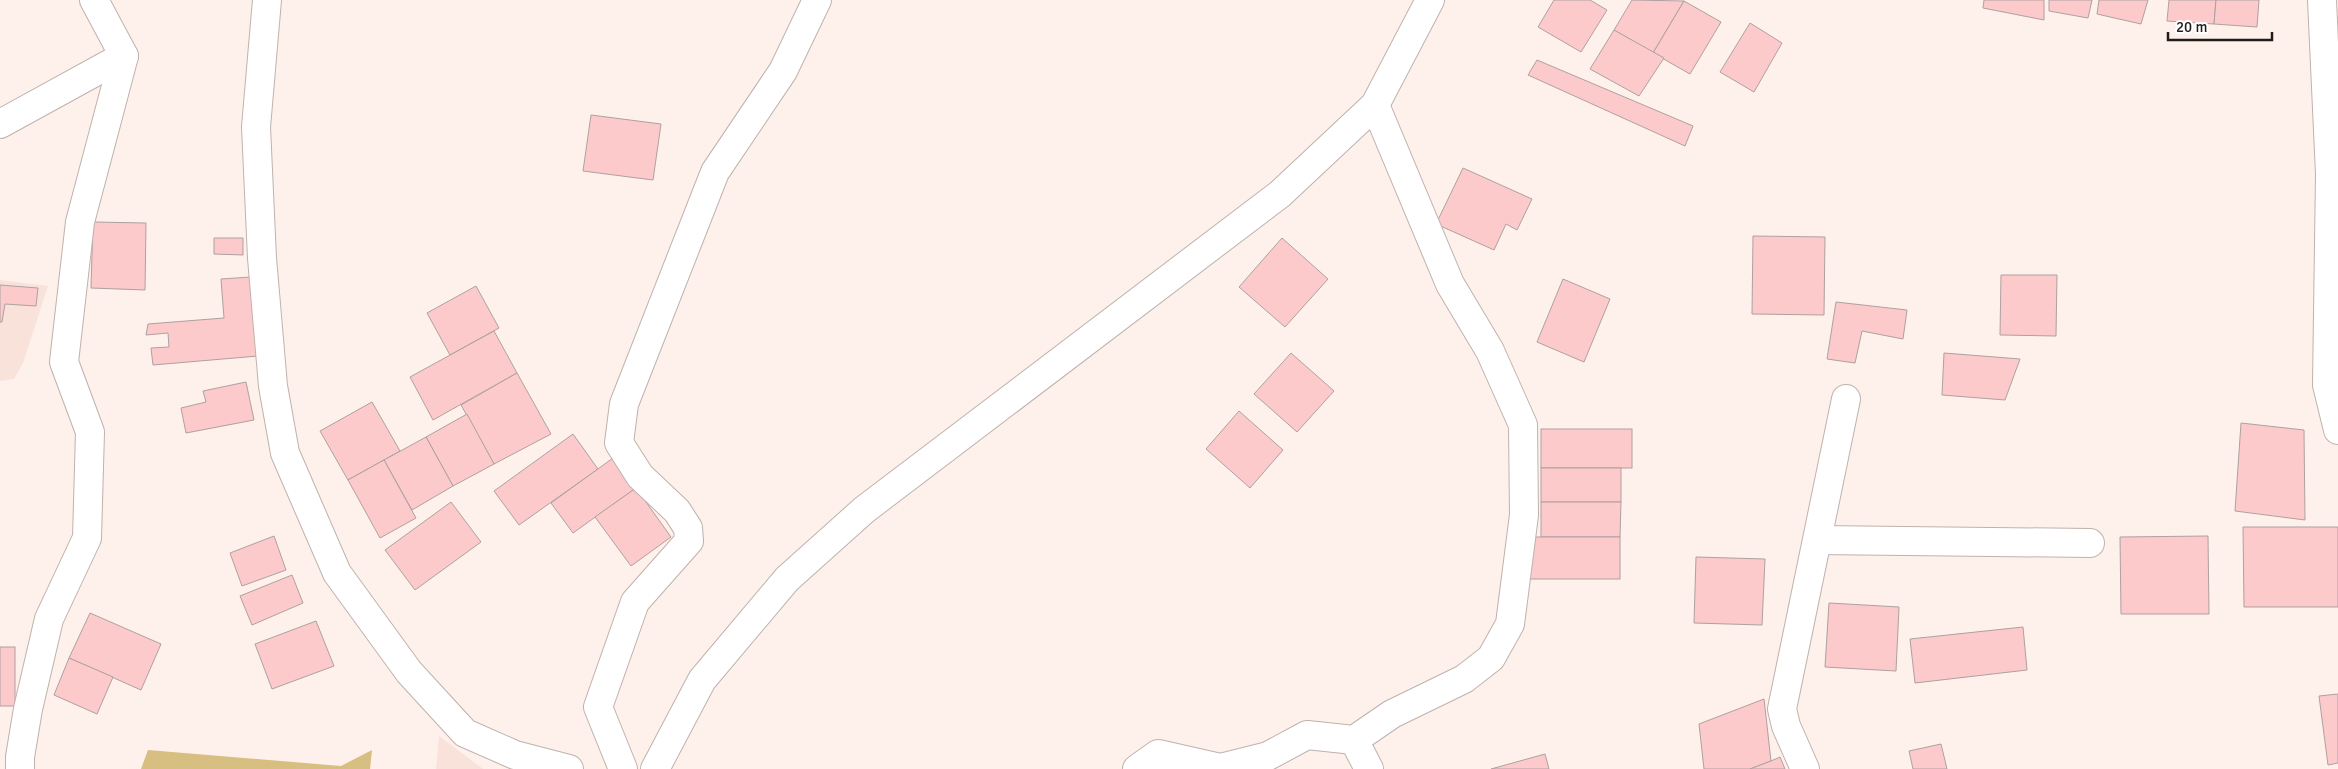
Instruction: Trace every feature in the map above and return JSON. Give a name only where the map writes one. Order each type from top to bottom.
[{"type":"street","points":[[20,769],[20,757],[28,709],[49,619],[88,538],[90,432],[64,362],[80,222],[124,56],[94,0]]},
{"type":"street","points":[[267,0],[256,127],[262,258],[272,386],[285,453],[337,573],[409,672],[465,733],[515,755],[569,769]]},
{"type":"street","points":[[623,769],[598,707],[635,602],[690,541],[688,528],[677,511],[640,476],[619,443],[624,404],[715,172],[783,71],[817,0]]},
{"type":"street","points":[[655,769],[702,680],[787,579],[864,510],[1280,194],[1375,105],[1430,0]]},
{"type":"street","points":[[2322,0],[2330,174],[2327,385],[2338,430]]},
{"type":"street","points":[[0,124],[124,56]]},
{"type":"street","points":[[1136,769],[1158,754],[1220,768],[1268,756],[1307,735],[1354,740],[1392,714],[1464,678],[1491,658],[1510,624],[1524,515],[1523,425],[1490,351],[1450,284],[1375,105]]},
{"type":"street","points":[[1805,769],[1786,726],[1782,709],[1846,399]]},
{"type":"street","points":[[1818,540],[2090,543]]},
{"type":"street","points":[[1354,740],[1369,769]]},
{"type":"shaded area","points":[[0,280],[48,286],[23,363],[14,379],[0,381]]},
{"type":"shaded area","points":[[439,736],[483,769],[436,769]]},
{"type":"shaded area","points":[[148,750],[341,766],[372,750],[370,769],[141,769]]},
{"type":"building","points":[[1554,0],[1590,0],[1607,10],[1581,52],[1538,27]]},
{"type":"building","points":[[1632,0],[1684,1],[1653,53],[1614,30]]},
{"type":"building","points":[[1984,0],[2044,0],[2044,20],[1983,8]]},
{"type":"building","points":[[2049,0],[2092,0],[2088,18],[2049,11]]},
{"type":"building","points":[[2099,0],[2148,0],[2141,24],[2097,14]]},
{"type":"building","points":[[2169,0],[2216,0],[2214,24],[2167,21]]},
{"type":"building","points":[[2216,0],[2259,0],[2257,27],[2214,24]]},
{"type":"building","points":[[1684,1],[1721,22],[1690,74],[1653,53]]},
{"type":"building","points":[[1750,23],[1782,43],[1754,92],[1720,72]]},
{"type":"building","points":[[1614,30],[1664,58],[1639,96],[1590,69]]},
{"type":"building","points":[[1537,60],[1693,126],[1685,146],[1528,75]]},
{"type":"building","points":[[591,115],[661,124],[653,180],[583,171]]},
{"type":"building","points":[[1463,168],[1532,199],[1517,230],[1506,224],[1494,250],[1436,224]]},
{"type":"building","points":[[93,222],[146,223],[145,290],[91,288]]},
{"type":"building","points":[[1753,236],[1825,237],[1824,315],[1752,314]]},
{"type":"building","points":[[214,238],[243,238],[243,255],[214,254]]},
{"type":"building","points":[[1282,238],[1328,279],[1285,327],[1239,287]]},
{"type":"building","points":[[2001,275],[2057,275],[2056,336],[2000,335]]},
{"type":"building","points":[[251,277],[258,356],[153,365],[151,348],[169,347],[168,333],[146,335],[148,324],[224,318],[221,279]]},
{"type":"building","points":[[1563,279],[1610,299],[1584,362],[1537,342]]},
{"type":"building","points":[[0,285],[38,288],[36,306],[5,304],[2,322],[0,322]]},
{"type":"building","points":[[476,286],[499,328],[450,355],[427,313]]},
{"type":"building","points":[[1836,302],[1907,310],[1903,339],[1862,331],[1855,363],[1827,359]]},
{"type":"building","points":[[494,331],[517,373],[433,420],[410,377]]},
{"type":"building","points":[[1291,353],[1334,391],[1297,432],[1254,394]]},
{"type":"building","points":[[1944,353],[2020,359],[2005,400],[1942,395]]},
{"type":"building","points":[[517,373],[551,434],[494,464],[461,405]]},
{"type":"building","points":[[246,382],[254,420],[186,433],[181,408],[206,402],[203,391]]},
{"type":"building","points":[[372,402],[400,451],[348,480],[320,431]]},
{"type":"building","points":[[1239,411],[1283,450],[1250,488],[1206,449]]},
{"type":"building","points":[[467,414],[494,464],[453,486],[426,437]]},
{"type":"building","points":[[2241,423],[2304,430],[2305,520],[2235,511]]},
{"type":"building","points":[[1541,429],[1632,429],[1632,468],[1541,468]]},
{"type":"building","points":[[573,434],[598,469],[519,525],[494,491]]},
{"type":"building","points":[[426,437],[453,486],[412,510],[384,460]]},
{"type":"building","points":[[613,458],[636,488],[573,533],[551,503]]},
{"type":"building","points":[[384,460],[416,518],[380,538],[348,480]]},
{"type":"building","points":[[1541,468],[1621,468],[1621,502],[1541,502]]},
{"type":"building","points":[[636,488],[671,537],[631,566],[595,517]]},
{"type":"building","points":[[451,502],[481,542],[415,590],[385,550]]},
{"type":"building","points":[[1541,502],[1621,502],[1620,537],[1541,537]]},
{"type":"building","points":[[2243,527],[2338,527],[2338,607],[2244,607]]},
{"type":"building","points":[[274,536],[286,570],[242,586],[230,553]]},
{"type":"building","points":[[2208,536],[2209,614],[2121,614],[2120,537]]},
{"type":"building","points":[[1525,537],[1620,537],[1620,579],[1525,579]]},
{"type":"building","points":[[1696,557],[1765,559],[1762,625],[1694,623]]},
{"type":"building","points":[[292,575],[303,603],[252,625],[240,596]]},
{"type":"building","points":[[1829,603],[1899,607],[1896,671],[1825,667]]},
{"type":"building","points":[[90,613],[161,644],[141,690],[69,658]]},
{"type":"building","points":[[316,621],[334,666],[272,689],[255,644]]},
{"type":"building","points":[[2023,627],[2027,670],[1915,683],[1910,639]]},
{"type":"building","points":[[0,647],[15,647],[15,706],[0,706]]},
{"type":"building","points":[[69,658],[113,677],[97,714],[54,695]]},
{"type":"building","points":[[2338,694],[2338,763],[2328,765],[2319,696]]},
{"type":"building","points":[[1764,699],[1771,761],[1750,769],[1704,769],[1699,724]]},
{"type":"building","points":[[1941,744],[1947,769],[1913,769],[1909,751]]},
{"type":"building","points":[[1545,754],[1549,769],[1491,769]]},
{"type":"building","points":[[1780,757],[1785,769],[1750,769],[1771,761]]}]
